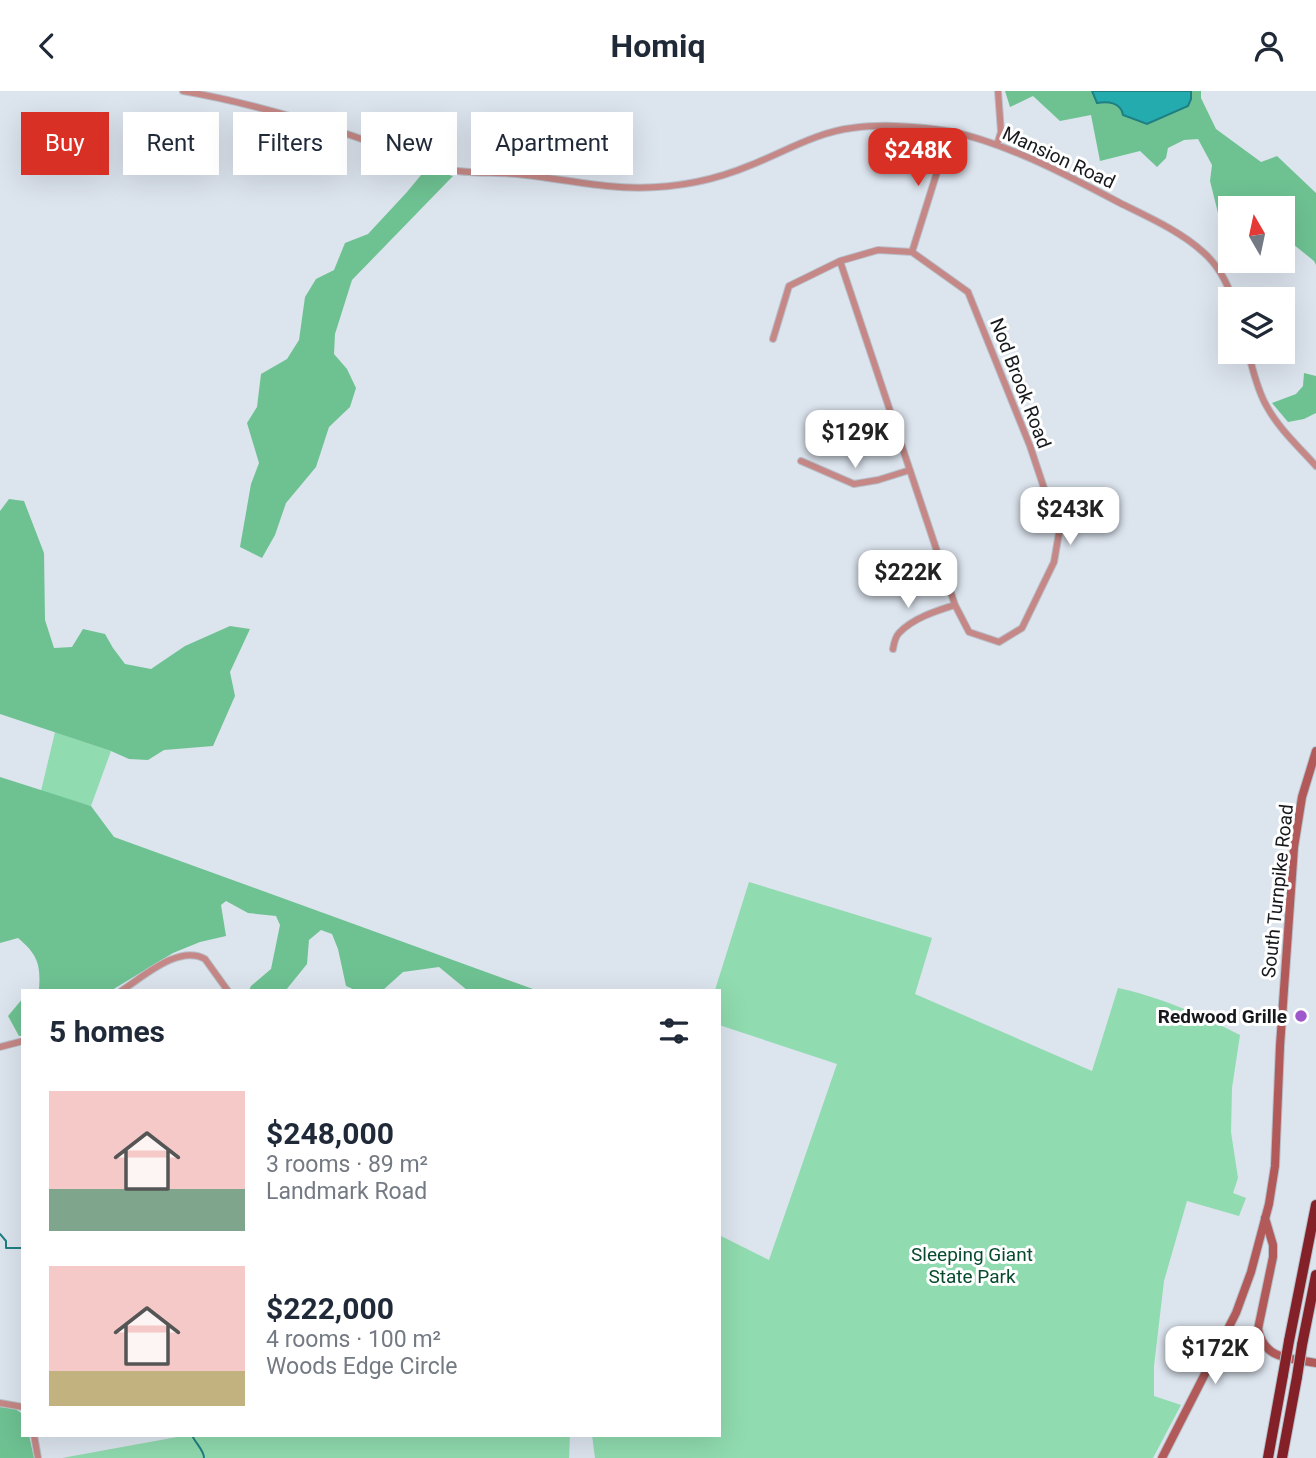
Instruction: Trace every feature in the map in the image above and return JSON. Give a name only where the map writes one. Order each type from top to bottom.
[{"type":"highway","points":[[1268,1458],[1316,1205]]},
{"type":"highway","points":[[1282,1458],[1316,1275]]},
{"type":"main road","name":"South Turnpike Road","points":[[1162,1458],[1236,1313],[1251,1272],[1269,1204],[1276,1159],[1279,1056],[1293,858],[1302,797],[1316,751]]},
{"type":"main road","points":[[1265,1218],[1272,1236],[1273,1257],[1258,1329],[1260,1339],[1273,1354],[1316,1363]]},
{"type":"street","name":"Mansion Road","points":[[183,91],[274,111],[346,133],[447,170],[515,174],[626,187],[669,185],[713,178],[748,167],[841,129],[874,126],[947,131],[998,145],[1087,186],[1158,223],[1204,252],[1217,266],[1228,287]]},
{"type":"street","points":[[998,91],[1001,132],[998,145]]},
{"type":"street","points":[[773,339],[789,286],[840,261],[878,250],[912,252],[943,153],[947,131]]},
{"type":"street","name":"Nod Brook Road","points":[[840,261],[955,605],[969,632],[999,642],[1022,628],[1054,562],[1059,533],[1030,446],[968,292],[912,252]]},
{"type":"street","points":[[1251,364],[1266,407],[1316,466]]},
{"type":"street","points":[[802,461],[854,484],[910,470]]},
{"type":"street","points":[[893,649],[897,634],[928,613],[955,605]]},
{"type":"street","points":[[124,989],[173,958],[187,954],[205,959],[227,989]]},
{"type":"street","points":[[0,1047],[21,1042]]},
{"type":"street","points":[[0,1403],[21,1407]]},
{"type":"street","points":[[34,1437],[38,1458]]},
{"type":"green space","points":[[1005,91],[1201,91],[1201,98],[1216,129],[1261,162],[1277,156],[1316,193],[1316,265],[1295,246],[1295,196],[1218,196],[1218,213],[1210,181],[1212,165],[1198,139],[1184,140],[1168,148],[1166,158],[1157,167],[1140,151],[1100,161],[1091,115],[1060,121],[1033,96],[1010,107]]},
{"type":"green space","points":[[421,175],[453,176],[352,280],[335,334],[334,354],[347,369],[356,388],[350,407],[329,427],[316,467],[286,503],[275,535],[262,558],[240,547],[251,484],[259,463],[247,423],[257,407],[261,374],[287,359],[299,340],[305,297],[316,279],[334,270],[345,243],[368,234]]},
{"type":"green space","points":[[1304,373],[1316,376],[1316,413],[1288,422],[1272,403],[1296,394],[1303,386]]},
{"type":"green space","points":[[9,499],[24,501],[44,553],[45,620],[54,648],[72,647],[83,629],[105,634],[125,664],[151,669],[185,646],[230,626],[250,629],[230,672],[235,696],[213,746],[164,750],[148,760],[129,759],[0,714],[0,511]]},
{"type":"green space","points":[[55,732],[111,751],[91,806],[41,791]]},
{"type":"green space","points":[[0,777],[91,806],[114,837],[533,989],[466,989],[439,967],[403,972],[384,989],[353,989],[346,986],[332,934],[321,930],[309,940],[307,964],[287,989],[250,989],[271,969],[280,925],[276,916],[248,913],[226,901],[221,905],[226,936],[200,942],[173,953],[114,989],[39,989],[38,966],[30,949],[18,938],[0,943]]},
{"type":"green space","name":"Sleeping Giant State Park","points":[[749,882],[932,938],[915,994],[1092,1071],[1118,988],[1180,1007],[1240,1035],[1232,1088],[1231,1132],[1238,1178],[1233,1193],[1246,1198],[1239,1216],[1187,1201],[1164,1281],[1154,1366],[1154,1396],[1181,1405],[1153,1458],[595,1458],[592,1437],[721,1437],[721,1236],[769,1260],[837,1064],[721,1026],[721,989],[715,989]]},
{"type":"green space","points":[[21,1000],[21,1036],[19,1036],[8,1016]]},
{"type":"green space","points":[[0,1407],[15,1409],[21,1413],[21,1437],[29,1437],[34,1458],[0,1458]]},
{"type":"green space","points":[[177,1437],[570,1437],[569,1458],[62,1458]]},
{"type":"water","points":[[1092,91],[1191,91],[1191,99],[1188,106],[1147,124],[1123,115],[1120,107],[1113,103],[1097,103]]},
{"type":"waterway","points":[[0,1234],[6,1241],[6,1248],[21,1248]]},
{"type":"waterway","points":[[193,1437],[204,1458]]},
{"type":"place","name":"Redwood Grille","points":[[1301,1016]]}]
